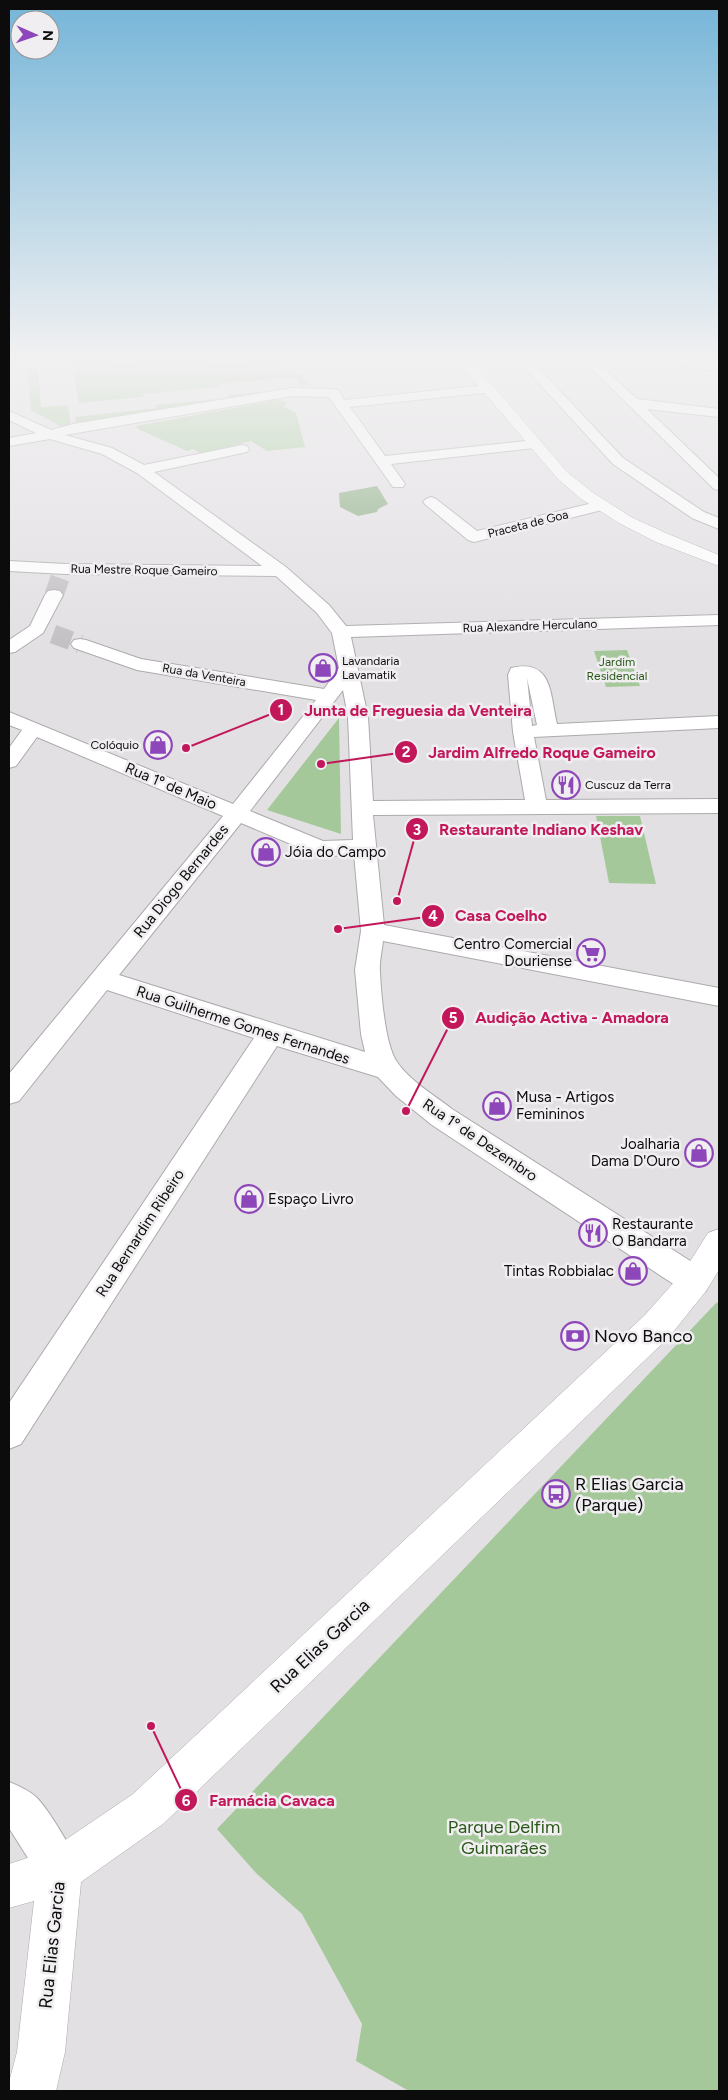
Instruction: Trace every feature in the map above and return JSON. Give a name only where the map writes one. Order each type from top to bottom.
[{"type":"street","name":"Rua 1º de Dezembro","points":[[114,455],[142,470],[280,571],[323,609],[341,632],[358,717],[364,846],[373,931],[368,986],[378,1052],[387,1069],[406,1088],[442,1117],[695,1281]]},
{"type":"street","points":[[142,470],[213,455]]},
{"type":"street","points":[[378,455],[398,484]]},
{"type":"street","points":[[545,455],[562,475],[601,506],[662,538],[719,561]]},
{"type":"street","points":[[612,455],[618,461],[698,515],[719,524]]},
{"type":"street","points":[[686,455],[719,486]]},
{"type":"street","name":"Praceta de Goa","points":[[524,509],[586,495]]},
{"type":"street","name":"Praceta de Goa","points":[[431,502],[474,537],[601,506]]},
{"type":"street","name":"Praceta de Goa","points":[[458,524],[477,520]]},
{"type":"street","name":"Rua Mestre Roque Gameiro","points":[[9,566],[60,581],[280,571]]},
{"type":"street","points":[[9,648],[45,632],[60,581]]},
{"type":"street","name":"Rua Alexandre Herculano","points":[[341,632],[719,620]]},
{"type":"street","name":"Rua da Venteira","points":[[80,644],[137,664],[330,696]]},
{"type":"street","name":"Rua Diogo Bernardes","points":[[9,1093],[237,813],[330,696],[349,667]]},
{"type":"street","points":[[537,807],[523,732],[517,675],[523,671],[533,673],[536,676],[548,730]]},
{"type":"street","name":"Rua 1º de Maio","points":[[9,718],[320,848],[332,849],[364,846]]},
{"type":"street","points":[[523,732],[719,722]]},
{"type":"street","points":[[9,762],[33,729]]},
{"type":"street","points":[[363,808],[719,806]]},
{"type":"street","points":[[373,931],[719,997]]},
{"type":"street","name":"Rua Guilherme Gomes Fernandes","points":[[101,979],[387,1069]]},
{"type":"street","name":"Rua Bernardim Ribeiro","points":[[9,1432],[271,1034]]},
{"type":"street","name":"Rua Elias Garcia","points":[[31,2091],[41,2052],[60,1870],[148,1809],[657,1326],[695,1281],[719,1243]]},
{"type":"street","points":[[9,1803],[23,1813],[60,1870],[9,1886]]},
{"type":"green space","points":[[377,486],[388,504],[378,509],[377,512],[358,516],[340,507],[339,493]]},
{"type":"green space","name":"Jardim Residencial","points":[[627,650],[640,686],[606,687],[594,651]]},
{"type":"green space","points":[[339,718],[341,834],[267,810]]},
{"type":"green space","points":[[596,816],[640,816],[656,884],[609,883]]},
{"type":"green space","name":"Parque Delfim Guimarães","points":[[717,1302],[719,1306],[719,2091],[409,2091],[356,2061],[362,2024],[302,1914],[256,1873],[217,1829]]},
{"type":"tunnel","points":[[54,595],[60,578]]},
{"type":"tunnel","points":[[53,634],[80,644]]},
{"type":"place","name":"Lavandaria Lavamatik","points":[[323,668]]},
{"type":"place","name":"Colóquio","points":[[158,745]]},
{"type":"place","name":"Junta de Freguesia da Venteira","points":[[186,748]]},
{"type":"place","name":"Jardim Alfredo Roque Gameiro","points":[[321,764]]},
{"type":"place","name":"Cuscuz da Terra","points":[[566,785]]},
{"type":"place","name":"Jóia do Campo","points":[[266,852]]},
{"type":"place","name":"Restaurante Indiano Keshav","points":[[397,901]]},
{"type":"place","name":"Casa Coelho","points":[[338,929]]},
{"type":"place","name":"Centro Comercial Douriense","points":[[591,953]]},
{"type":"place","name":"Musa - Artigos Femininos","points":[[497,1106]]},
{"type":"place","name":"Audição Activa - Amadora","points":[[406,1111]]},
{"type":"place","name":"Joalharia Dama D'Ouro","points":[[699,1153]]},
{"type":"place","name":"Espaço Livro","points":[[249,1199]]},
{"type":"place","name":"Restaurante O Bandarra","points":[[593,1233]]},
{"type":"place","name":"Tintas Robbialac","points":[[633,1271]]},
{"type":"place","name":"Novo Banco","points":[[575,1336]]},
{"type":"place","name":"R Elias Garcia (Parque)","points":[[556,1494]]},
{"type":"place","name":"Farmácia Cavaca","points":[[151,1726]]}]
